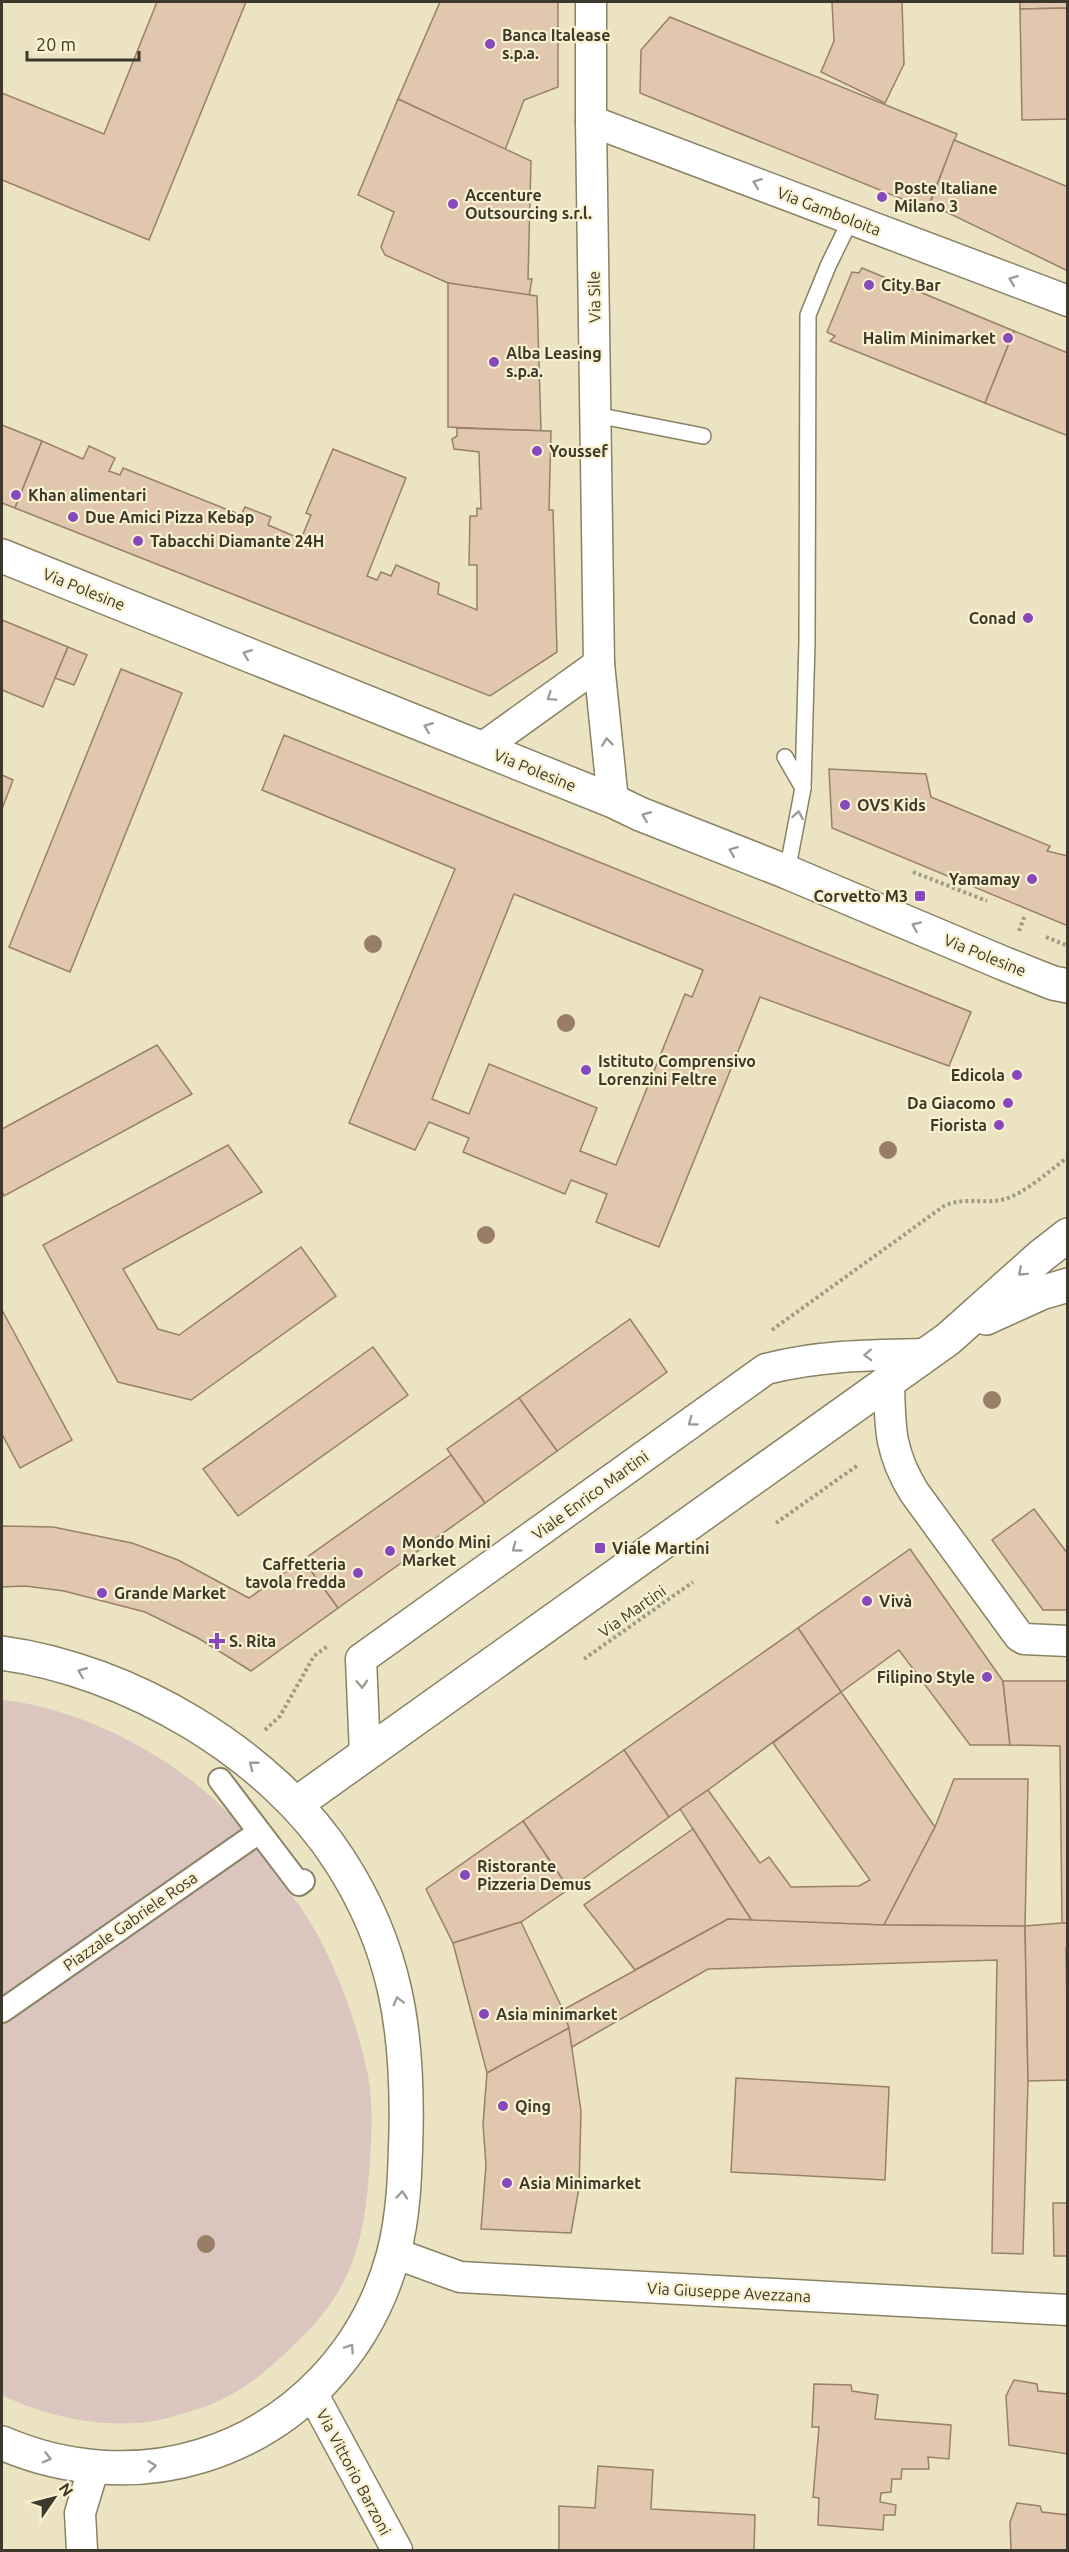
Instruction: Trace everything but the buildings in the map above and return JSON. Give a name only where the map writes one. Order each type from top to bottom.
[{"type":"street","name":"Via Sile","points":[[591,2],[599,664],[613,801]]},
{"type":"street","name":"Via Gamboloita","points":[[591,121],[1068,301]]},
{"type":"street","name":"Via Polesine","points":[[2,556],[613,801],[1005,964],[1053,983],[1068,986]]},
{"type":"street","points":[[482,748],[599,664]]},
{"type":"street","points":[[296,1804],[937,1346],[1068,1235]]},
{"type":"street","points":[[937,1346],[1005,1308],[1068,1285]]},
{"type":"street","name":"Viale Enrico Martini","points":[[365,1754],[361,1659],[766,1369],[802,1360],[937,1346]]},
{"type":"street","points":[[889,1381],[890,1437],[900,1470],[914,1492],[1018,1636],[1024,1639],[1068,1641]]},
{"type":"street","points":[[2,1653],[36,1658],[73,1668],[148,1701],[230,1746],[296,1804],[339,1859],[359,1892],[376,1928],[391,1971],[402,2015],[407,2084],[406,2140],[400,2222],[394,2253],[385,2282],[365,2326],[340,2363],[312,2393],[270,2425],[216,2451],[186,2461],[152,2467],[94,2467],[46,2459],[2,2443]]},
{"type":"street","points":[[220,1780],[298,1884],[303,1881]]},
{"type":"street","name":"Piazzale Gabriele Rosa","points":[[2,2011],[259,1832]]},
{"type":"street","name":"Via Giuseppe Avezzana","points":[[394,2253],[460,2277],[1068,2310]]},
{"type":"street","name":"Via Vittorio Barzoni","points":[[312,2393],[397,2550]]},
{"type":"street","points":[[82,2550],[80,2513],[94,2467]]},
{"type":"lane","points":[[787,872],[803,788],[807,630],[808,315],[851,219]]},
{"type":"lane","points":[[596,415],[704,436]]},
{"type":"lane","points":[[786,757],[803,788]]},
{"type":"path","points":[[913,872],[987,901]]},
{"type":"path","points":[[1046,937],[1068,946]]},
{"type":"path","points":[[776,1523],[858,1465]]},
{"type":"path","name":"Via Martini","points":[[584,1659],[693,1582]]},
{"type":"shaded area","points":[[2,1700],[34,1705],[67,1714],[132,1742],[163,1760],[218,1803],[250,1838],[320,1939],[345,1996],[368,2075],[372,2125],[363,2224],[351,2266],[330,2305],[286,2352],[253,2381],[215,2403],[162,2419],[121,2423],[86,2421],[34,2408],[2,2395]]},
{"type":"place","name":"Banca Italease s.p.a.","points":[[490,44]]},
{"type":"place","name":"Poste Italiane Milano 3","points":[[882,197]]},
{"type":"place","name":"Accenture Outsourcing s.r.l.","points":[[453,204]]},
{"type":"place","name":"City Bar","points":[[869,285]]},
{"type":"place","name":"Halim Minimarket","points":[[1008,338]]},
{"type":"place","name":"Alba Leasing s.p.a.","points":[[494,362]]},
{"type":"place","name":"Youssef","points":[[537,451]]},
{"type":"place","name":"Khan alimentari","points":[[16,495]]},
{"type":"place","name":"Due Amici Pizza Kebap","points":[[73,517]]},
{"type":"place","name":"Tabacchi Diamante 24H","points":[[138,541]]},
{"type":"place","name":"Conad","points":[[1028,618]]},
{"type":"place","name":"OVS Kids","points":[[845,805]]},
{"type":"place","name":"Yamamay","points":[[1032,879]]},
{"type":"place","name":"Corvetto M3","points":[[920,896]]},
{"type":"place","name":"Istituto Comprensivo Lorenzini Feltre","points":[[586,1070]]},
{"type":"place","name":"Edicola","points":[[1017,1075]]},
{"type":"place","name":"Da Giacomo","points":[[1008,1103]]},
{"type":"place","name":"Fiorista","points":[[999,1125]]},
{"type":"place","name":"Viale Martini","points":[[600,1548]]},
{"type":"place","name":"Mondo Mini Market","points":[[390,1551]]},
{"type":"place","name":"Caffetteria tavola fredda","points":[[358,1573]]},
{"type":"place","name":"Grande Market","points":[[102,1593]]},
{"type":"place","name":"Vivà","points":[[867,1601]]},
{"type":"place","name":"S. Rita","points":[[217,1641]]},
{"type":"place","name":"Filipino Style","points":[[987,1677]]},
{"type":"place","name":"Ristorante Pizzeria Demus","points":[[465,1875]]},
{"type":"place","name":"Asia minimarket","points":[[484,2014]]},
{"type":"place","name":"Qing","points":[[503,2106]]},
{"type":"place","name":"Asia Minimarket","points":[[507,2183]]}]
